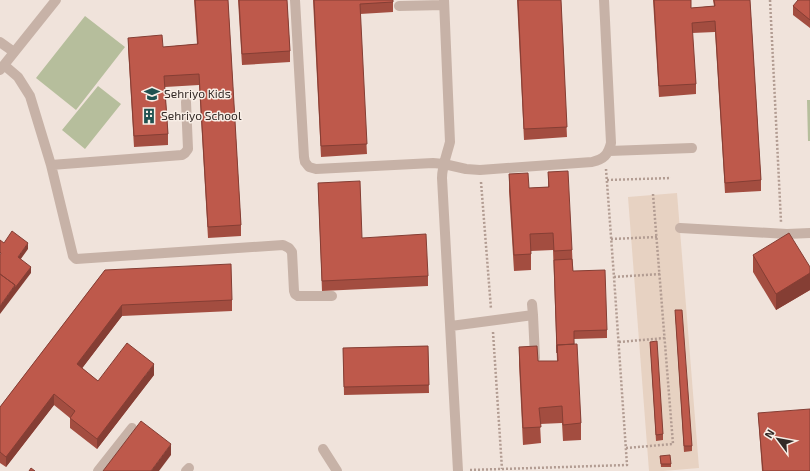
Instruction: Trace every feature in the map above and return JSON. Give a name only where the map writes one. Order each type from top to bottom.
[{"type":"street","points":[[56,0],[2,67],[18,77],[30,96],[51,166],[73,256],[76,259],[283,245],[289,248],[292,252],[295,294],[298,296],[332,296]]},
{"type":"street","points":[[295,0],[304,157],[308,167],[316,169],[433,163],[480,170],[592,162],[599,161],[606,154],[611,142],[604,0]]},
{"type":"street","points":[[399,6],[444,2],[450,142],[442,171],[442,178],[450,326],[461,471]]},
{"type":"street","points":[[0,42],[14,52]]},
{"type":"street","points":[[51,166],[182,155],[188,148],[186,102]]},
{"type":"street","points":[[606,154],[692,148]]},
{"type":"street","points":[[680,228],[782,234],[810,233]]},
{"type":"street","points":[[532,304],[535,358]]},
{"type":"street","points":[[450,326],[533,315]]},
{"type":"street","points":[[98,471],[132,428]]},
{"type":"street","points":[[323,449],[337,471]]},
{"type":"path","points":[[770,0],[782,234]]},
{"type":"path","points":[[461,471],[628,465],[606,154]]},
{"type":"path","points":[[607,180],[670,178]]},
{"type":"path","points":[[626,448],[673,444],[653,194]]},
{"type":"path","points":[[611,239],[657,236]]},
{"type":"path","points":[[614,277],[660,274]]},
{"type":"path","points":[[619,342],[665,338]]},
{"type":"green space","points":[[85,16],[125,47],[76,110],[36,78]]},
{"type":"green space","points":[[98,86],[121,104],[85,149],[62,130]]},
{"type":"green space","points":[[807,100],[810,100],[810,141],[808,141]]},
{"type":"shaded area","points":[[677,193],[699,468],[649,471],[628,197]]},
{"type":"building","name":"Sehriyo School","points":[[195,0],[228,0],[241,225],[208,227],[199,74],[164,76],[168,134],[134,136],[128,38],[162,35],[163,47],[198,44]]},
{"type":"building","points":[[239,0],[287,0],[290,51],[242,54]]},
{"type":"building","points":[[314,0],[393,0],[393,2],[360,4],[367,144],[321,146]]},
{"type":"building","points":[[518,0],[561,0],[567,127],[524,129]]},
{"type":"building","points":[[654,0],[691,0],[691,8],[715,6],[714,0],[750,0],[761,180],[725,183],[715,21],[692,23],[696,84],[659,86]]},
{"type":"building","points":[[798,0],[810,0],[810,20],[793,6]]},
{"type":"building","points":[[568,171],[572,250],[554,251],[553,233],[530,234],[531,254],[514,255],[509,174],[528,173],[529,188],[549,187],[548,172]]},
{"type":"building","points":[[360,181],[362,238],[426,234],[428,276],[322,281],[318,183]]},
{"type":"building","points":[[12,231],[28,243],[18,257],[31,267],[15,288],[15,285],[0,274],[0,240],[4,243]]},
{"type":"building","points":[[789,233],[810,267],[810,273],[776,294],[753,255]]},
{"type":"building","points":[[572,259],[573,271],[605,270],[607,330],[574,331],[574,344],[557,345],[557,353],[554,260]]},
{"type":"building","points":[[231,264],[232,300],[122,305],[77,364],[98,381],[127,343],[154,364],[97,439],[70,418],[75,411],[54,394],[6,457],[0,452],[0,407],[105,270]]},
{"type":"building","points":[[0,274],[15,285],[0,306]]},
{"type":"building","points":[[675,310],[682,310],[692,446],[684,446]]},
{"type":"building","points":[[657,341],[663,434],[656,435],[650,342]]},
{"type":"building","points":[[577,344],[581,423],[563,425],[562,406],[539,408],[541,427],[523,428],[519,347],[537,346],[538,361],[558,361],[557,345]]},
{"type":"building","points":[[428,346],[429,385],[344,387],[343,348]]},
{"type":"building","points":[[810,409],[810,471],[763,471],[758,413]]},
{"type":"building","points":[[141,421],[171,444],[151,471],[103,471]]},
{"type":"building","points":[[670,455],[671,464],[661,464],[660,456]]},
{"type":"place","name":"Sehriyo Kids","points":[[152,94]]},
{"type":"place","name":"Sehriyo School","points":[[149,116]]}]
